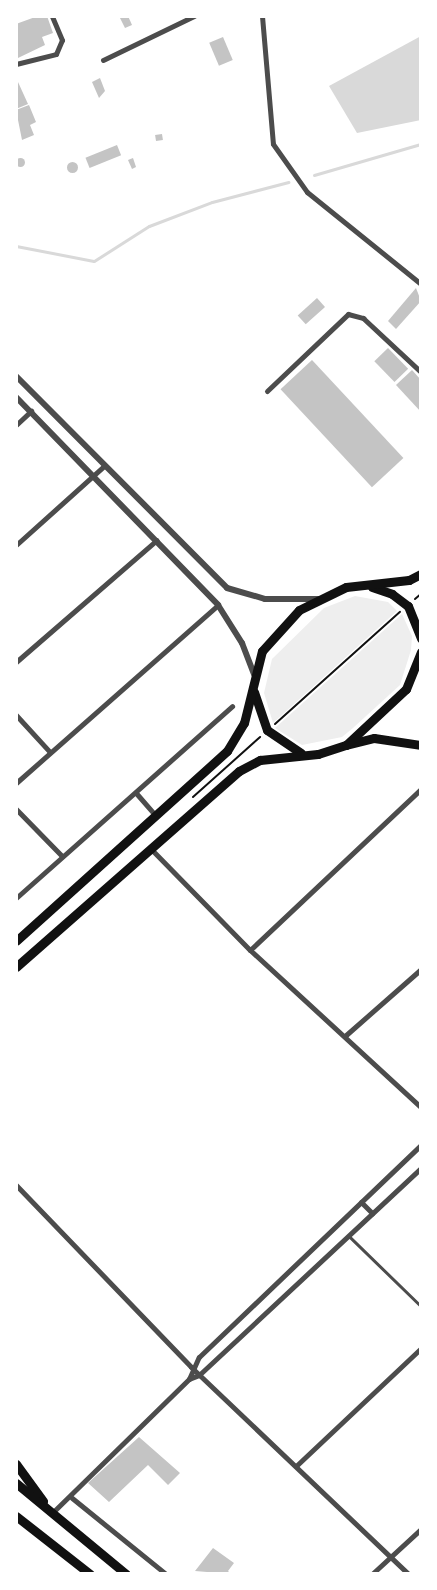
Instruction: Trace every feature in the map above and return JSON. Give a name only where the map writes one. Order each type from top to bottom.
[{"type":"main road","points":[[16,941],[227,751],[244,724],[254,692],[254,675],[270,640],[299,610],[346,587],[409,580],[421,574]]},
{"type":"main road","points":[[368,586],[392,594],[408,606],[421,639]]},
{"type":"main road","points":[[346,745],[392,706],[419,668],[421,652]]},
{"type":"main road","points":[[254,692],[267,730],[302,754]]},
{"type":"main road","points":[[16,967],[239,771],[260,760],[302,754],[318,754],[374,738],[421,745]]},
{"type":"main road","points":[[16,1464],[52,1513]]},
{"type":"main road","points":[[16,1483],[126,1574]]},
{"type":"main road","points":[[16,1516],[90,1574]]},
{"type":"street","points":[[16,64],[56,54],[62,40],[52,16]]},
{"type":"street","points":[[103,60],[194,16]]},
{"type":"street","points":[[262,16],[272,144],[308,192],[421,284]]},
{"type":"street","points":[[267,391],[348,314],[363,318],[421,372]]},
{"type":"street","points":[[16,376],[227,588],[265,599],[320,599]]},
{"type":"street","points":[[16,396],[218,605],[242,643],[254,675]]},
{"type":"street","points":[[16,425],[31,411]]},
{"type":"street","points":[[16,545],[104,466]]},
{"type":"street","points":[[16,662],[157,540]]},
{"type":"street","points":[[16,783],[49,751],[218,605]]},
{"type":"street","points":[[16,898],[232,706]]},
{"type":"street","points":[[16,715],[49,751]]},
{"type":"street","points":[[250,950],[421,789]]},
{"type":"street","points":[[136,793],[156,816]]},
{"type":"street","points":[[16,809],[62,856]]},
{"type":"street","points":[[151,849],[250,950],[346,1035],[421,1107]]},
{"type":"street","points":[[346,1035],[421,969]]},
{"type":"street","points":[[189,1379],[191,1367],[421,1145]]},
{"type":"street","points":[[52,1513],[72,1498],[189,1379],[199,1375],[421,1168]]},
{"type":"street","points":[[16,1185],[199,1375],[408,1574]]},
{"type":"street","points":[[361,1202],[372,1213]]},
{"type":"street","points":[[296,1466],[421,1348]]},
{"type":"street","points":[[72,1498],[166,1574]]},
{"type":"street","points":[[372,1574],[421,1529]]},
{"type":"lane","points":[[349,1236],[421,1306]]},
{"type":"path","points":[[188,801],[421,594]]},
{"type":"shaded area","points":[[421,36],[421,120],[357,133],[329,86]]},
{"type":"shaded area","points":[[355,596],[388,602],[397,611],[273,723],[264,693],[272,659],[324,608]]},
{"type":"shaded area","points":[[402,614],[412,636],[411,650],[400,685],[353,728],[342,737],[302,745],[275,728]]},
{"type":"building","points":[[38,16],[47,16],[53,33],[42,37],[45,45],[18,58],[16,24]]},
{"type":"building","points":[[119,16],[128,16],[132,25],[125,28]]},
{"type":"building","points":[[223,37],[233,60],[219,66],[209,43]]},
{"type":"building","points":[[100,78],[105,91],[99,98],[92,82]]},
{"type":"building","points":[[18,82],[28,104],[16,109],[16,83]]},
{"type":"building","points":[[29,105],[36,122],[30,125],[34,135],[22,140],[16,110]]},
{"type":"building","points":[[162,134],[163,140],[156,141],[155,135]]},
{"type":"building","points":[[117,145],[121,155],[90,168],[85,158]]},
{"type":"building","points":[[20,158],[24,162],[20,166],[16,162]]},
{"type":"building","points":[[133,158],[136,167],[132,169],[128,160]]},
{"type":"building","points":[[72,161],[78,167],[72,173],[66,167]]},
{"type":"building","points":[[416,288],[421,301],[396,329],[388,321]]},
{"type":"building","points":[[317,298],[325,307],[306,324],[298,315]]},
{"type":"building","points":[[388,348],[408,369],[394,382],[374,361]]},
{"type":"building","points":[[312,360],[403,458],[372,487],[281,389]]},
{"type":"building","points":[[412,370],[421,380],[421,412],[396,385]]},
{"type":"building","points":[[139,1437],[180,1473],[168,1485],[148,1465],[109,1502],[88,1483]]},
{"type":"building","points":[[213,1548],[234,1563],[228,1571],[231,1574],[195,1571]]},
{"type":"waterway","points":[[314,175],[421,144]]},
{"type":"waterway","points":[[16,246],[94,261],[149,226],[212,202],[288,182]]}]
